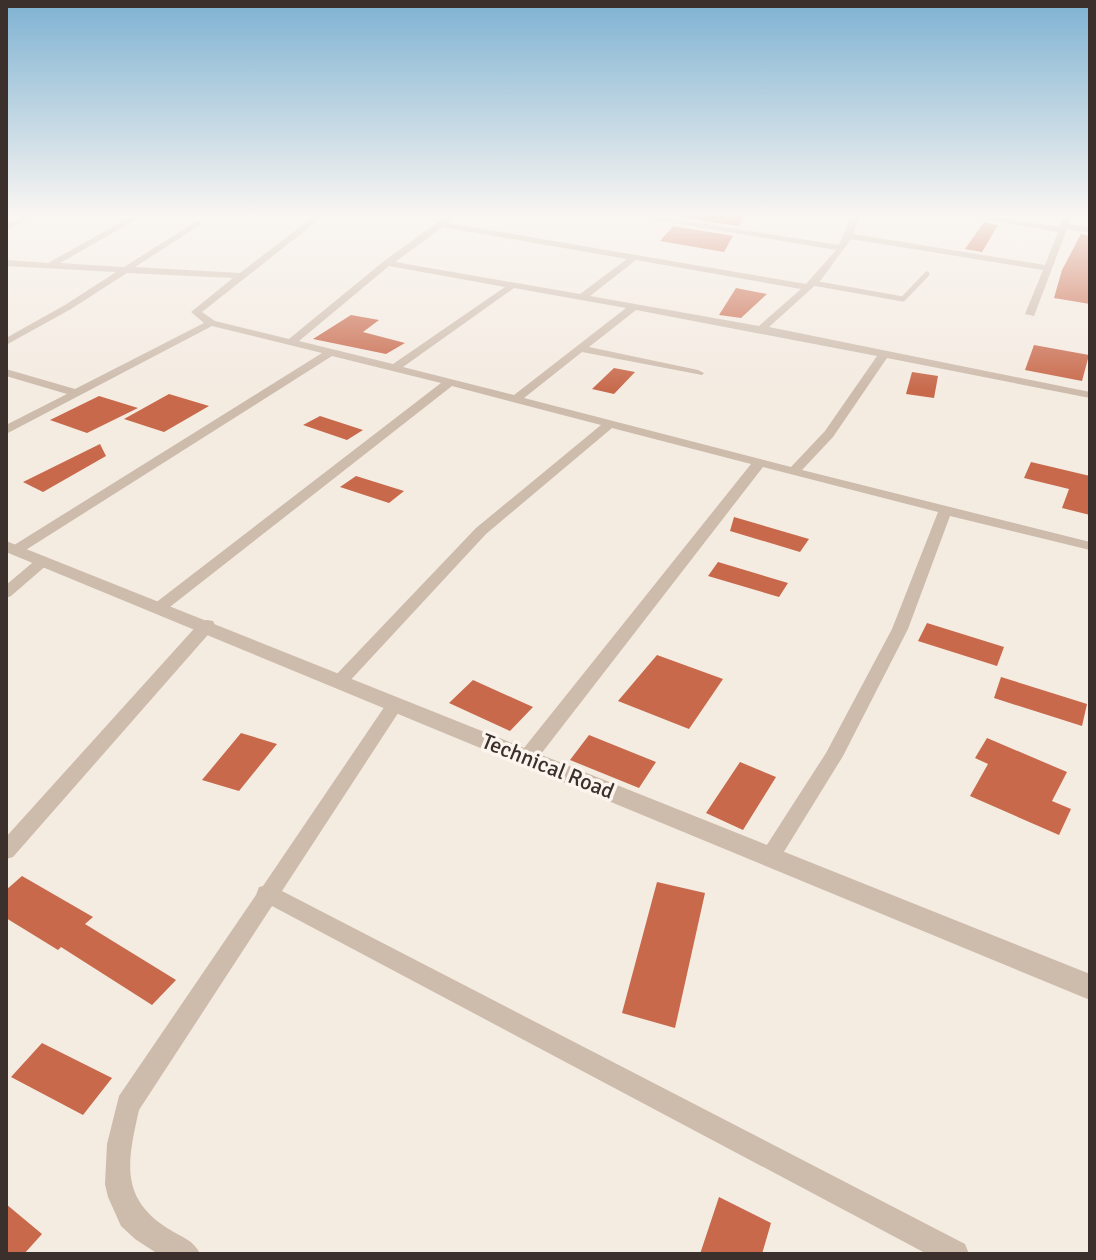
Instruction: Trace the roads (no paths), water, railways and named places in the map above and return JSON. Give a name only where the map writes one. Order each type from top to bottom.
[{"type":"street","points":[[6,342],[68,307],[116,273]]},
{"type":"street","points":[[176,273],[239,276]]},
{"type":"street","points":[[243,273],[196,312],[211,323],[518,397],[609,424],[1090,546]]},
{"type":"street","points":[[291,342],[375,273]]},
{"type":"street","points":[[443,273],[761,329],[1090,395]]},
{"type":"street","points":[[583,297],[614,273]]},
{"type":"street","points":[[734,273],[810,285]]},
{"type":"street","points":[[761,329],[824,273]]},
{"type":"street","points":[[1030,314],[1045,273]]},
{"type":"street","points":[[395,368],[513,285]]},
{"type":"street","points":[[518,397],[634,307]]},
{"type":"street","points":[[6,430],[211,323]]},
{"type":"street","points":[[581,349],[698,373]]},
{"type":"street","points":[[11,548],[331,352]]},
{"type":"street","points":[[794,471],[829,434],[884,354]]},
{"type":"street","points":[[6,372],[76,393]]},
{"type":"street","points":[[160,607],[451,381]]},
{"type":"street","points":[[340,681],[481,531],[609,424]]},
{"type":"street","points":[[527,758],[760,462]]},
{"type":"street","points":[[770,857],[834,756],[900,629],[945,511]]},
{"type":"street","name":"Technical Road","points":[[11,548],[207,625],[1090,987]]},
{"type":"street","points":[[6,593],[43,561]]},
{"type":"street","points":[[6,851],[207,625]]},
{"type":"street","points":[[186,1254],[158,1238],[126,1210],[118,1171],[120,1139],[128,1105],[266,893],[395,704]]},
{"type":"street","points":[[266,893],[955,1254]]},
{"type":"lane","points":[[810,285],[903,299],[927,274]]}]
